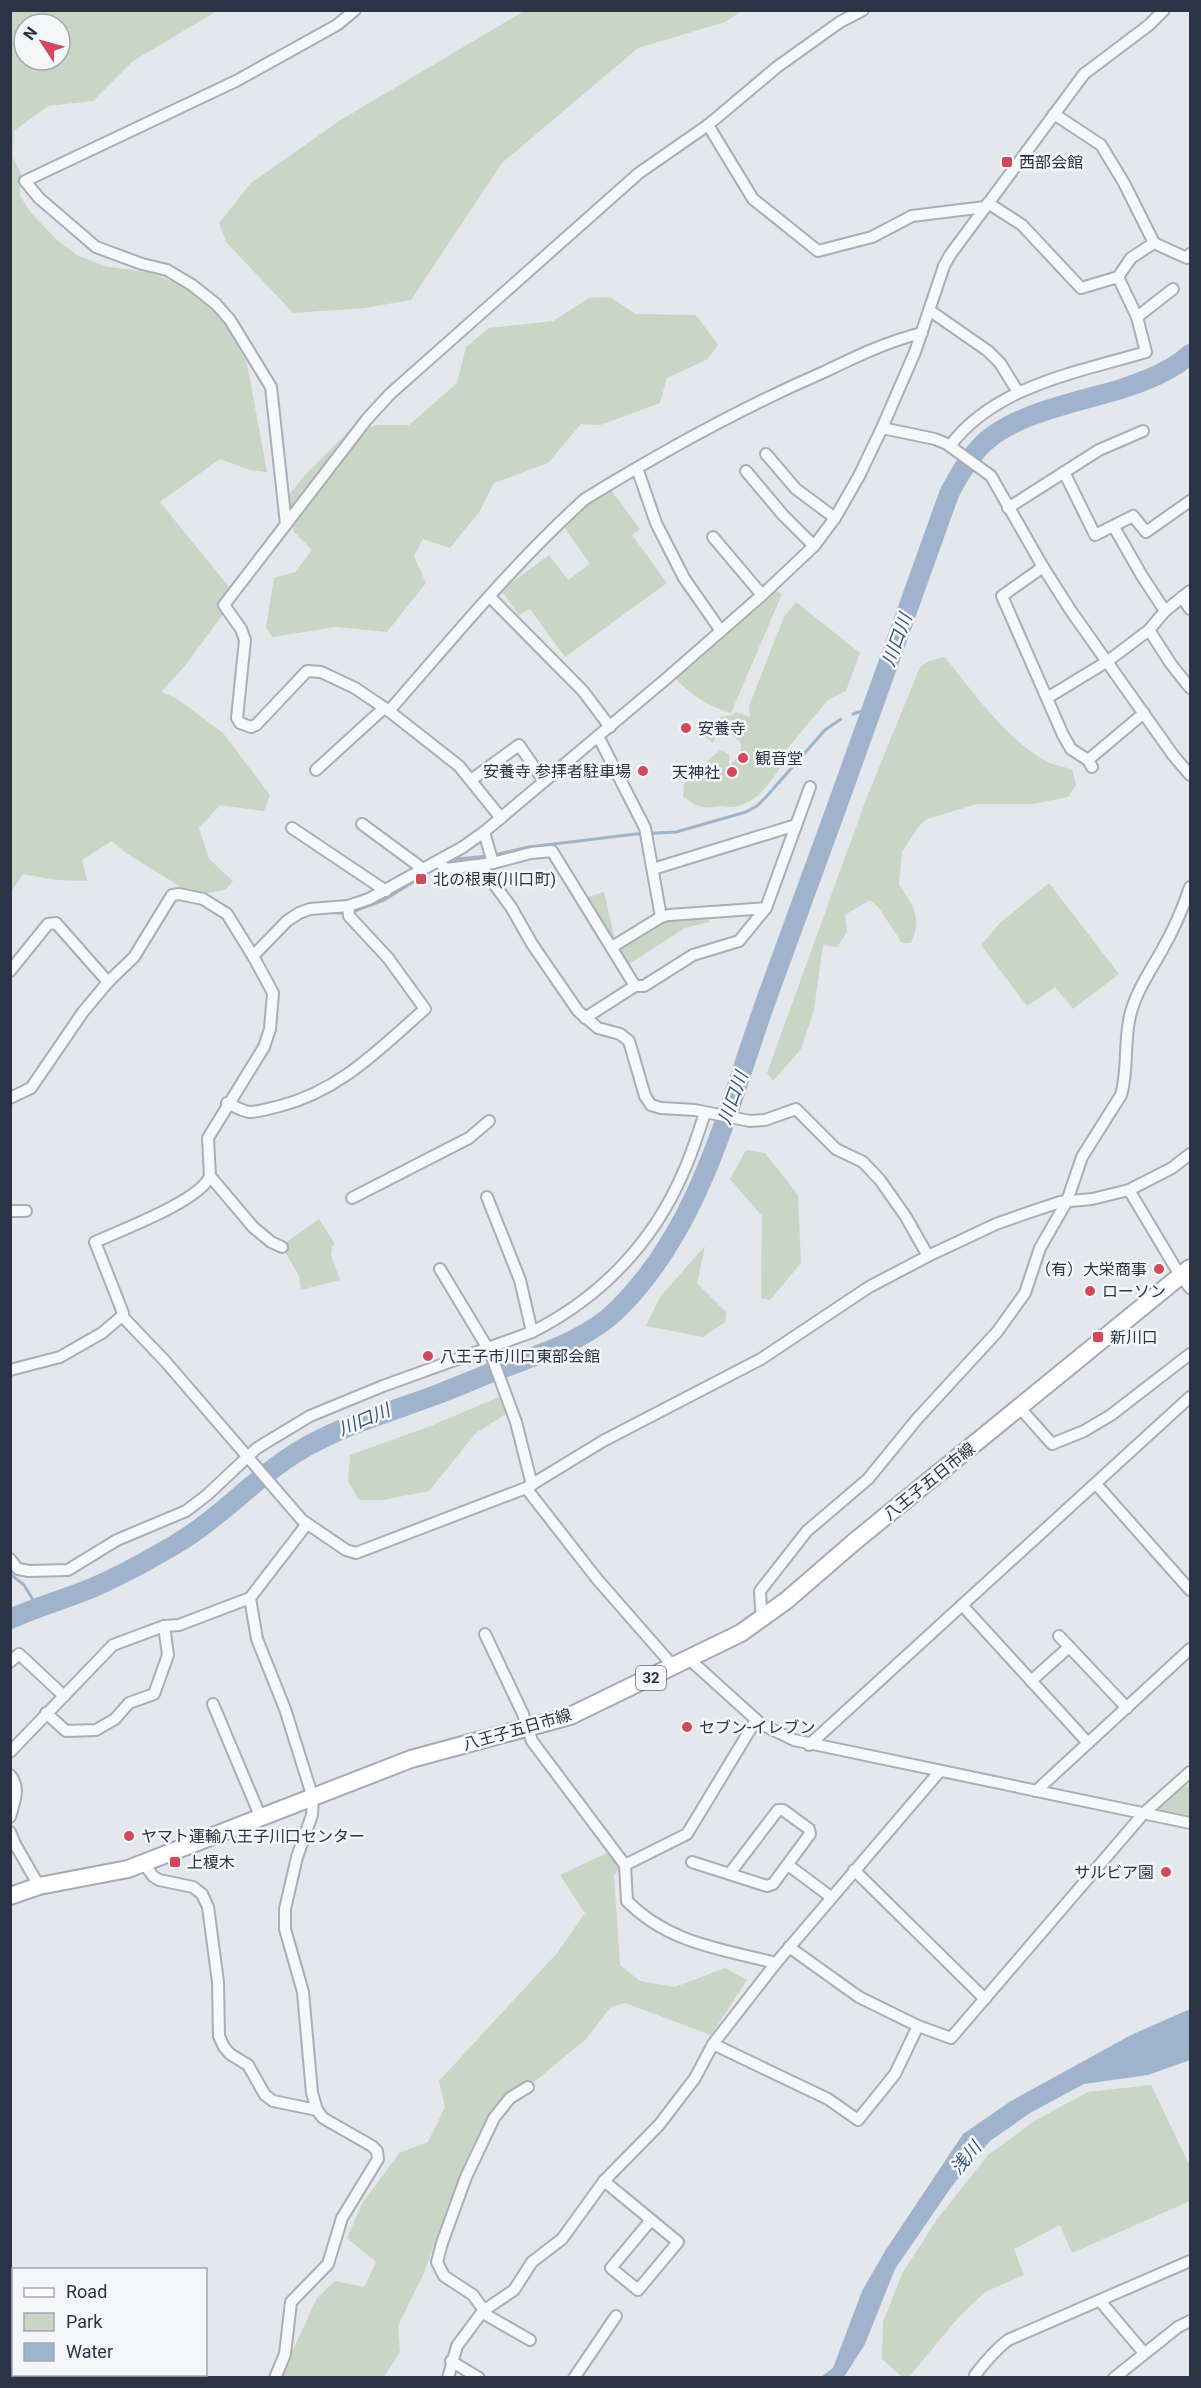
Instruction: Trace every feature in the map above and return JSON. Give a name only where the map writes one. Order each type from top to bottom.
[{"type":"main road","name":"八王子五日市線","points":[[10,1896],[39,1886],[110,1874],[144,1864],[422,1755],[570,1716],[741,1633],[766,1616],[918,1489],[1187,1277]]},
{"type":"street","points":[[286,524],[271,387],[230,320],[216,304],[168,270],[142,264],[96,247],[39,198],[26,181],[236,81],[337,25],[355,10]]},
{"type":"street","points":[[501,818],[459,766],[355,687],[313,670],[307,671],[256,724],[245,726],[237,718],[245,640],[241,629],[224,605],[367,419],[390,394],[639,173],[708,125],[777,66],[840,22],[863,10]]},
{"type":"street","points":[[254,956],[287,921],[299,913],[310,909],[348,910],[386,891],[484,832],[722,631],[814,546],[835,518],[859,476],[882,428],[922,333],[950,255],[1084,74],[1149,25],[1164,10]]},
{"type":"street","points":[[1054,114],[1101,145],[1124,183],[1154,243],[1187,258],[1191,254]]},
{"type":"street","points":[[708,125],[753,199],[818,252],[872,237],[912,216],[986,205],[1022,225],[1081,288],[1119,277],[1131,258],[1154,243]]},
{"type":"street","points":[[950,446],[979,417],[1018,392],[1146,352],[1137,317],[1119,277]]},
{"type":"street","points":[[1137,317],[1173,289]]},
{"type":"street","points":[[930,310],[1000,363],[1018,392]]},
{"type":"street","points":[[316,770],[386,710],[560,521],[585,499],[777,392],[854,358],[922,333]]},
{"type":"street","points":[[882,428],[934,439],[950,446],[991,476],[1071,611],[1144,713],[1189,770]]},
{"type":"street","points":[[1008,508],[1099,450],[1143,431]]},
{"type":"street","points":[[766,454],[796,489],[835,518]]},
{"type":"street","points":[[637,468],[656,523],[684,578],[722,631]]},
{"type":"street","points":[[746,471],[783,515],[814,546]]},
{"type":"street","points":[[1064,472],[1095,535],[1133,516],[1146,532],[1191,501]]},
{"type":"street","points":[[1114,526],[1165,611]]},
{"type":"street","points":[[713,537],[762,596]]},
{"type":"street","points":[[1043,567],[1002,596],[1071,750],[1090,764],[1144,713]]},
{"type":"street","points":[[1047,698],[1108,661],[1149,630],[1165,611],[1186,594],[1191,609]]},
{"type":"street","points":[[490,597],[583,691],[610,727]]},
{"type":"street","points":[[1149,630],[1171,664],[1191,688]]},
{"type":"street","points":[[598,736],[646,834],[661,917]]},
{"type":"street","points":[[471,780],[519,745],[544,781]]},
{"type":"street","points":[[585,1018],[635,986],[644,986],[693,955],[739,941],[766,908],[810,787]]},
{"type":"street","points":[[362,824],[423,869]]},
{"type":"street","points":[[653,869],[796,825]]},
{"type":"street","points":[[292,828],[386,891]]},
{"type":"street","points":[[484,832],[491,859]]},
{"type":"street","points":[[438,861],[446,869],[480,865],[491,859],[552,850],[635,986]]},
{"type":"street","points":[[480,865],[511,907],[532,944],[567,996],[585,1018],[598,1028],[620,1034],[629,1041],[645,1096],[651,1105],[746,1120],[765,1120],[796,1109],[836,1149],[863,1162],[880,1180],[906,1217],[928,1256]]},
{"type":"street","points":[[766,1616],[761,1609],[760,1591],[807,1531],[868,1479],[917,1419],[997,1332],[1025,1293],[1040,1248],[1067,1201],[1082,1157],[1121,1095],[1131,1011],[1139,990],[1164,948],[1191,887]]},
{"type":"street","points":[[10,1098],[31,1088],[83,1012],[108,982],[134,957],[172,895],[190,896],[210,902],[232,920],[273,993],[270,1029],[264,1047],[227,1103],[208,1137],[210,1176],[204,1186],[174,1206],[95,1242],[123,1313],[122,1316],[165,1361],[307,1524],[346,1550],[356,1553],[529,1486],[603,1442],[761,1359],[869,1287],[928,1256],[996,1224],[1067,1201],[1092,1199],[1130,1190],[1172,1168],[1191,1154]]},
{"type":"street","points":[[612,947],[661,917],[766,908]]},
{"type":"street","points":[[227,1103],[246,1112],[260,1111],[301,1100],[331,1087],[363,1063],[425,1009],[388,958],[348,910]]},
{"type":"street","points":[[10,971],[52,922],[56,923],[108,982]]},
{"type":"street","points":[[10,1559],[18,1569],[29,1571],[68,1569],[117,1540],[186,1511],[250,1460],[257,1448],[294,1424],[325,1409],[489,1350],[553,1322],[615,1275],[640,1247],[684,1172],[707,1113]]},
{"type":"street","points":[[352,1198],[469,1138],[489,1121]]},
{"type":"street","points":[[210,1176],[253,1227],[271,1242],[282,1246]]},
{"type":"street","points":[[1130,1190],[1187,1277]]},
{"type":"street","points":[[487,1197],[520,1280],[532,1332]]},
{"type":"street","points":[[10,1211],[26,1211]]},
{"type":"street","points":[[440,1269],[489,1350],[516,1422],[529,1486],[597,1579],[681,1663],[756,1720],[767,1728],[809,1745],[1191,1823]]},
{"type":"street","points":[[10,1370],[60,1357],[102,1333],[122,1316]]},
{"type":"street","points":[[1020,1408],[1052,1444],[1084,1431],[1111,1415],[1191,1354]]},
{"type":"street","points":[[809,1745],[1191,1397]]},
{"type":"street","points":[[1096,1484],[1191,1590]]},
{"type":"street","points":[[10,1752],[112,1645],[164,1626],[179,1625],[250,1598],[307,1524]]},
{"type":"street","points":[[250,1598],[257,1639],[285,1709],[313,1798],[312,1815],[289,1887],[285,1908],[285,1929],[303,1992],[307,2020],[308,2062],[317,2110]]},
{"type":"street","points":[[962,1605],[1088,1743]]},
{"type":"street","points":[[46,1713],[66,1731],[96,1730],[115,1719],[129,1703],[154,1694],[168,1655],[164,1626]]},
{"type":"street","points":[[485,1634],[537,1747],[625,1865],[627,1901],[664,1929],[687,1941],[776,1962]]},
{"type":"street","points":[[1059,1636],[1127,1708]]},
{"type":"street","points":[[1031,1681],[1069,1647]]},
{"type":"street","points":[[1036,1791],[1191,1649]]},
{"type":"street","points":[[10,1662],[19,1654],[63,1696]]},
{"type":"street","points":[[213,1704],[261,1818]]},
{"type":"street","points":[[625,1865],[687,1834],[756,1720]]},
{"type":"street","points":[[448,2378],[457,2346],[483,2311],[514,2290],[532,2262],[562,2239],[604,2181],[659,2125],[694,2078],[713,2044],[776,1962],[939,1771]]},
{"type":"street","points":[[789,1947],[858,1997],[918,2026],[951,2038],[1144,1813],[1191,1772]]},
{"type":"street","points":[[10,1775],[15,1780],[16,1790],[10,1817]]},
{"type":"street","points":[[692,1862],[767,1886],[774,1884],[810,1834],[809,1830],[783,1810],[778,1810],[730,1873]]},
{"type":"street","points":[[10,1832],[39,1886]]},
{"type":"street","points":[[144,1864],[159,1880],[193,1887],[202,1894],[208,1907],[218,1982],[219,2036],[224,2047],[230,2054],[248,2065],[265,2096],[273,2101],[317,2110],[334,2126],[372,2146],[377,2151],[378,2159],[342,2218],[327,2264],[291,2302],[285,2354],[275,2378]]},
{"type":"street","points":[[788,1865],[831,1897]]},
{"type":"street","points":[[854,1870],[985,1999]]},
{"type":"street","points":[[713,2044],[828,2098],[858,2120],[895,2074],[918,2026]]},
{"type":"street","points":[[528,2087],[510,2098],[489,2128],[466,2177],[442,2241],[437,2262],[444,2276],[473,2295],[488,2316],[530,2340]]},
{"type":"street","points":[[604,2181],[678,2242],[638,2290],[611,2268],[651,2220]]},
{"type":"street","points":[[977,2378],[975,2375],[979,2370],[1008,2340],[1191,2261]]},
{"type":"street","points":[[1100,2301],[1144,2353]]},
{"type":"street","points":[[574,2378],[616,2316]]},
{"type":"street","points":[[1114,2378],[1178,2327],[1191,2321]]},
{"type":"street","points":[[451,2361],[479,2378]]},
{"type":"green space","points":[[11,11],[217,11],[133,61],[93,101],[48,106],[14,131],[13,157],[21,174],[20,196],[32,214],[57,240],[77,255],[104,266],[151,273],[179,284],[199,297],[223,320],[247,363],[267,472],[250,470],[220,459],[160,502],[229,587],[223,614],[184,667],[161,692],[176,698],[223,733],[270,795],[264,811],[220,805],[199,828],[209,859],[233,881],[225,890],[194,895],[126,853],[112,841],[82,860],[87,881],[57,880],[23,874],[11,892]]},
{"type":"green space","points":[[524,11],[742,11],[725,22],[638,48],[502,163],[411,300],[365,308],[293,313],[226,242],[219,223],[251,183],[339,121]]},
{"type":"green space","points":[[610,297],[636,314],[696,315],[718,345],[708,359],[667,378],[660,403],[600,425],[581,424],[548,463],[494,483],[480,511],[450,548],[423,539],[414,556],[426,583],[387,632],[336,627],[272,637],[266,627],[274,578],[295,572],[312,550],[294,532],[288,496],[305,475],[349,431],[378,425],[409,425],[457,383],[466,347],[489,328],[553,321],[589,298]]},
{"type":"green space","points":[[607,485],[640,529],[632,535],[667,583],[565,657],[530,609],[519,615],[501,590],[549,555],[568,580],[590,564],[560,521]]},
{"type":"green space","points":[[775,590],[782,594],[731,713],[701,700],[675,678]]},
{"type":"green space","points":[[796,602],[860,653],[846,691],[828,700],[781,756],[785,758],[784,762],[756,797],[731,807],[705,807],[693,803],[683,796],[684,784],[714,755],[721,750],[729,754],[729,766],[736,759],[744,764],[747,761],[741,751],[741,743],[726,729],[718,733],[713,743],[704,736],[705,730],[720,717],[736,712],[750,717],[749,706],[784,617]]},
{"type":"green space","points":[[945,657],[979,700],[1021,744],[1053,764],[1072,769],[1076,785],[1068,797],[1033,804],[977,804],[927,819],[919,826],[902,852],[899,885],[915,912],[916,926],[911,943],[902,943],[879,908],[870,900],[845,915],[847,932],[837,947],[823,945],[814,1010],[801,1049],[773,1081],[767,1073],[865,802],[920,667],[929,661]]},
{"type":"green space","points":[[1049,883],[1119,974],[1073,1009],[1055,987],[1027,1006],[981,945],[1001,922]]},
{"type":"green space","points":[[604,892],[616,944],[661,917],[708,911],[709,922],[685,928],[624,967],[581,899]]},
{"type":"green space","points":[[746,1150],[765,1153],[798,1195],[801,1263],[770,1300],[761,1298],[762,1216],[730,1179]]},
{"type":"green space","points":[[319,1219],[335,1244],[331,1255],[340,1280],[301,1290],[299,1276],[283,1248],[285,1243]]},
{"type":"green space","points":[[705,1246],[697,1283],[726,1312],[725,1322],[703,1337],[646,1326],[660,1297]]},
{"type":"green space","points":[[499,1397],[506,1414],[476,1433],[429,1491],[383,1500],[359,1500],[348,1481],[350,1455],[428,1427]]},
{"type":"green space","points":[[1179,1783],[1183,1788],[1187,1785],[1190,1790],[1190,1820],[1144,1813]]},
{"type":"green space","points":[[609,1852],[620,1867],[614,1875],[620,1965],[640,1981],[675,1987],[725,1968],[747,1980],[711,2035],[625,2003],[611,2007],[586,2039],[528,2087],[510,2098],[448,2206],[424,2273],[398,2326],[400,2352],[384,2377],[280,2378],[317,2298],[335,2281],[364,2287],[376,2262],[347,2238],[362,2204],[399,2153],[428,2142],[445,2107],[439,2081],[558,1952],[585,1913],[560,1875]]},
{"type":"green space","points":[[1151,2085],[1190,2166],[1190,2201],[1072,2253],[1060,2225],[1014,2249],[1024,2275],[985,2292],[957,2319],[909,2377],[902,2377],[882,2359],[883,2322],[903,2272],[938,2218],[988,2155],[1036,2120],[1088,2092]]},
{"type":"water","name":"浅川","points":[[1190,2009],[1190,2060],[1148,2075],[1084,2084],[1030,2113],[990,2141],[952,2186],[895,2269],[865,2344],[844,2377],[821,2377],[833,2368],[862,2291],[885,2251],[963,2134],[1011,2101],[1131,2035]]},
{"type":"waterway","name":"川口川","points":[[10,1619],[92,1588],[166,1550],[194,1532],[278,1465],[315,1442],[358,1423],[565,1344],[593,1329],[618,1309],[648,1275],[673,1238],[712,1156],[949,494],[959,476],[979,448],[1008,426],[1065,404],[1149,379],[1175,366],[1190,354]]},
{"type":"waterway","points":[[853,714],[874,707]]},
{"type":"waterway","points":[[494,855],[529,847],[636,834],[676,832],[746,812],[757,806],[825,730],[841,719]]},
{"type":"waterway","points":[[451,862],[457,859],[487,856]]},
{"type":"waterway","points":[[352,912],[384,900],[418,879]]},
{"type":"waterway","points":[[336,913],[346,913]]},
{"type":"waterway","points":[[10,1574],[24,1585],[38,1608]]},
{"type":"place","name":"西部会館","points":[[1007,162]]},
{"type":"place","name":"安養寺","points":[[686,728]]},
{"type":"place","name":"観音堂","points":[[743,758]]},
{"type":"place","name":"安養寺 参拝者駐車場","points":[[643,771]]},
{"type":"place","name":"天神社","points":[[732,772]]},
{"type":"place","name":"北の根東(川口町)","points":[[421,879]]},
{"type":"place","name":"（有）大栄商事","points":[[1159,1269]]},
{"type":"place","name":"ローソン","points":[[1090,1291]]},
{"type":"place","name":"新川口","points":[[1098,1337]]},
{"type":"place","name":"八王子市川口東部会館","points":[[428,1356]]},
{"type":"place","name":"セブン-イレブン","points":[[687,1727]]},
{"type":"place","name":"ヤマト運輸八王子川口センター","points":[[129,1836]]},
{"type":"place","name":"上榎木","points":[[175,1862]]},
{"type":"place","name":"サルビア園","points":[[1166,1872]]}]
